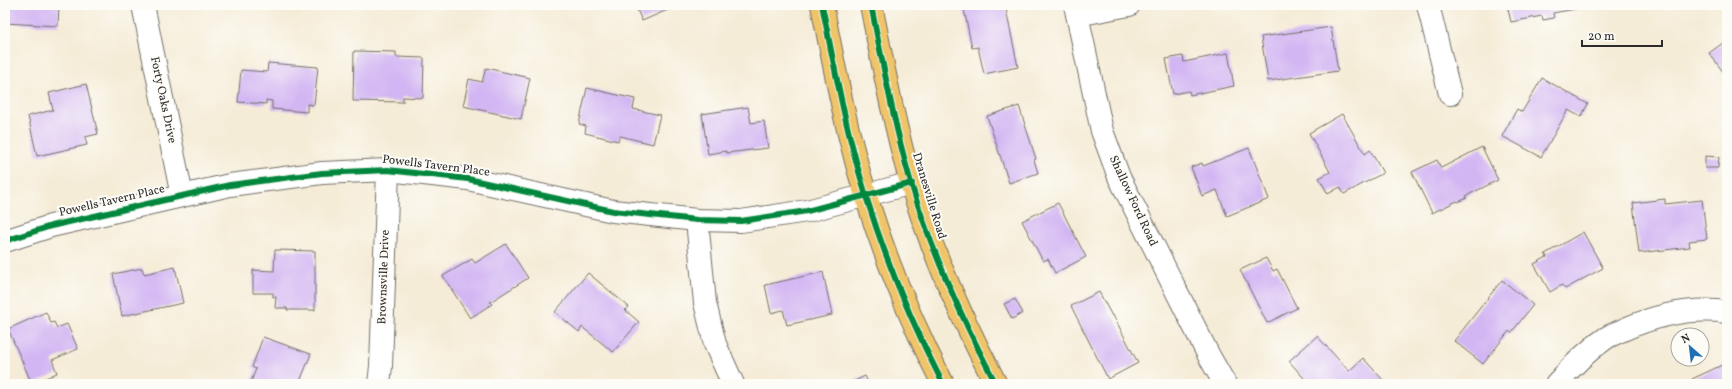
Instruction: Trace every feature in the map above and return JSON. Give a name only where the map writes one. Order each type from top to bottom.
[{"type":"main road","points":[[822,5],[850,138],[865,196],[906,307],[943,384]]},
{"type":"main road","name":"Dranesville Road","points":[[871,5],[891,104],[912,183],[931,241],[968,331],[996,384]]},
{"type":"street","name":"Forty Oaks Drive","points":[[143,5],[182,196]]},
{"type":"street","points":[[1076,10],[1129,5]]},
{"type":"street","points":[[1428,5],[1450,94]]},
{"type":"street","name":"Shallow Ford Road","points":[[1076,10],[1102,131],[1119,177],[1209,356],[1225,384]]},
{"type":"street","name":"Powells Tavern Place","points":[[5,241],[51,226],[230,185],[322,173],[388,170],[468,178],[613,211],[697,220],[741,221],[807,211],[912,183]]},
{"type":"street","name":"Brownsville Drive","points":[[379,384],[381,366],[388,170]]},
{"type":"street","points":[[697,220],[705,303],[715,344],[733,384]]},
{"type":"street","points":[[1556,384],[1573,365],[1607,337],[1642,321],[1676,312],[1715,310],[1727,312]]},
{"type":"building","points":[[5,5],[59,5],[58,26],[5,23]]},
{"type":"building","points":[[635,5],[679,5],[642,21]]},
{"type":"building","points":[[963,5],[1005,5],[1018,67],[984,74],[978,47],[972,48]]},
{"type":"building","points":[[1507,5],[1580,5],[1581,8],[1553,13],[1554,18],[1543,20],[1542,16],[1511,22]]},
{"type":"building","points":[[1331,27],[1338,71],[1268,81],[1261,37]]},
{"type":"building","points":[[1727,40],[1727,77],[1709,53]]},
{"type":"building","points":[[354,51],[396,52],[396,57],[424,58],[423,98],[403,97],[403,102],[353,101]]},
{"type":"building","points":[[1228,53],[1234,86],[1190,95],[1189,91],[1173,94],[1166,59],[1183,56],[1184,62]]},
{"type":"building","points":[[268,63],[318,67],[314,105],[307,104],[307,112],[272,109],[272,101],[266,100],[266,104],[238,102],[241,70],[267,72]]},
{"type":"building","points":[[486,68],[530,78],[521,119],[463,106],[469,79],[482,82]]},
{"type":"building","points":[[1542,78],[1588,104],[1581,117],[1568,110],[1541,157],[1502,136],[1517,109],[1522,112]]},
{"type":"building","points":[[86,84],[98,134],[85,137],[87,145],[37,156],[28,116],[53,110],[49,93]]},
{"type":"building","points":[[587,88],[635,99],[633,109],[660,115],[653,144],[620,136],[618,141],[585,133],[586,126],[579,124]]},
{"type":"building","points":[[1019,106],[1036,159],[1034,160],[1038,173],[1009,183],[987,116]]},
{"type":"building","points":[[748,107],[751,123],[764,121],[768,148],[708,154],[702,114]]},
{"type":"building","points":[[1342,114],[1365,154],[1370,150],[1383,173],[1344,194],[1340,187],[1328,194],[1319,178],[1330,172],[1309,133]]},
{"type":"building","points":[[1482,147],[1498,180],[1466,196],[1467,198],[1432,213],[1412,172],[1437,160],[1441,168]]},
{"type":"building","points":[[1249,148],[1269,199],[1227,216],[1217,190],[1202,196],[1191,167],[1202,163],[1203,166]]},
{"type":"building","points":[[1705,156],[1719,157],[1718,168],[1705,168]]},
{"type":"building","points":[[1665,199],[1665,204],[1702,200],[1707,239],[1689,241],[1690,247],[1639,253],[1633,203]]},
{"type":"building","points":[[1058,203],[1086,257],[1055,273],[1048,259],[1043,261],[1022,221]]},
{"type":"building","points":[[1583,232],[1603,268],[1565,289],[1562,285],[1550,292],[1534,264],[1547,257],[1545,254]]},
{"type":"building","points":[[506,244],[528,278],[490,302],[492,304],[470,318],[443,276],[472,259],[475,263]]},
{"type":"building","points":[[275,250],[315,251],[315,310],[287,310],[287,308],[275,308],[276,297],[273,297],[273,293],[253,293],[253,270],[274,271]]},
{"type":"building","points":[[1266,258],[1273,271],[1277,269],[1297,308],[1267,323],[1240,270]]},
{"type":"building","points":[[175,267],[183,303],[122,316],[113,274],[142,268],[144,274]]},
{"type":"building","points":[[823,272],[832,315],[787,325],[783,310],[771,313],[765,285]]},
{"type":"building","points":[[588,273],[629,307],[625,310],[639,322],[613,352],[582,327],[579,332],[555,312]]},
{"type":"building","points":[[1502,280],[1533,305],[1511,333],[1509,331],[1483,364],[1454,341]]},
{"type":"building","points":[[1099,292],[1138,363],[1108,379],[1071,306]]},
{"type":"building","points":[[1015,299],[1023,313],[1012,319],[1004,304]]},
{"type":"building","points":[[46,312],[51,323],[54,322],[57,328],[67,324],[78,349],[52,360],[57,373],[32,384],[8,329]]},
{"type":"building","points":[[1317,336],[1349,371],[1363,358],[1383,380],[1378,384],[1309,384],[1289,361]]},
{"type":"building","points":[[263,337],[311,354],[299,384],[250,384],[256,369],[252,367]]},
{"type":"building","points":[[1724,364],[1727,371],[1727,384],[1685,384],[1693,380],[1692,379]]},
{"type":"building","points":[[865,376],[869,384],[848,384]]},
{"type":"cycle path","points":[[822,5],[846,121],[858,170],[868,202],[889,264],[928,355],[943,384]]},
{"type":"cycle path","points":[[871,5],[899,139],[919,209],[938,260],[971,335],[996,384]]},
{"type":"cycle path","points":[[5,241],[51,226],[230,185],[322,173],[388,170],[468,179],[613,211],[697,220],[741,221],[807,211],[912,183]]}]
